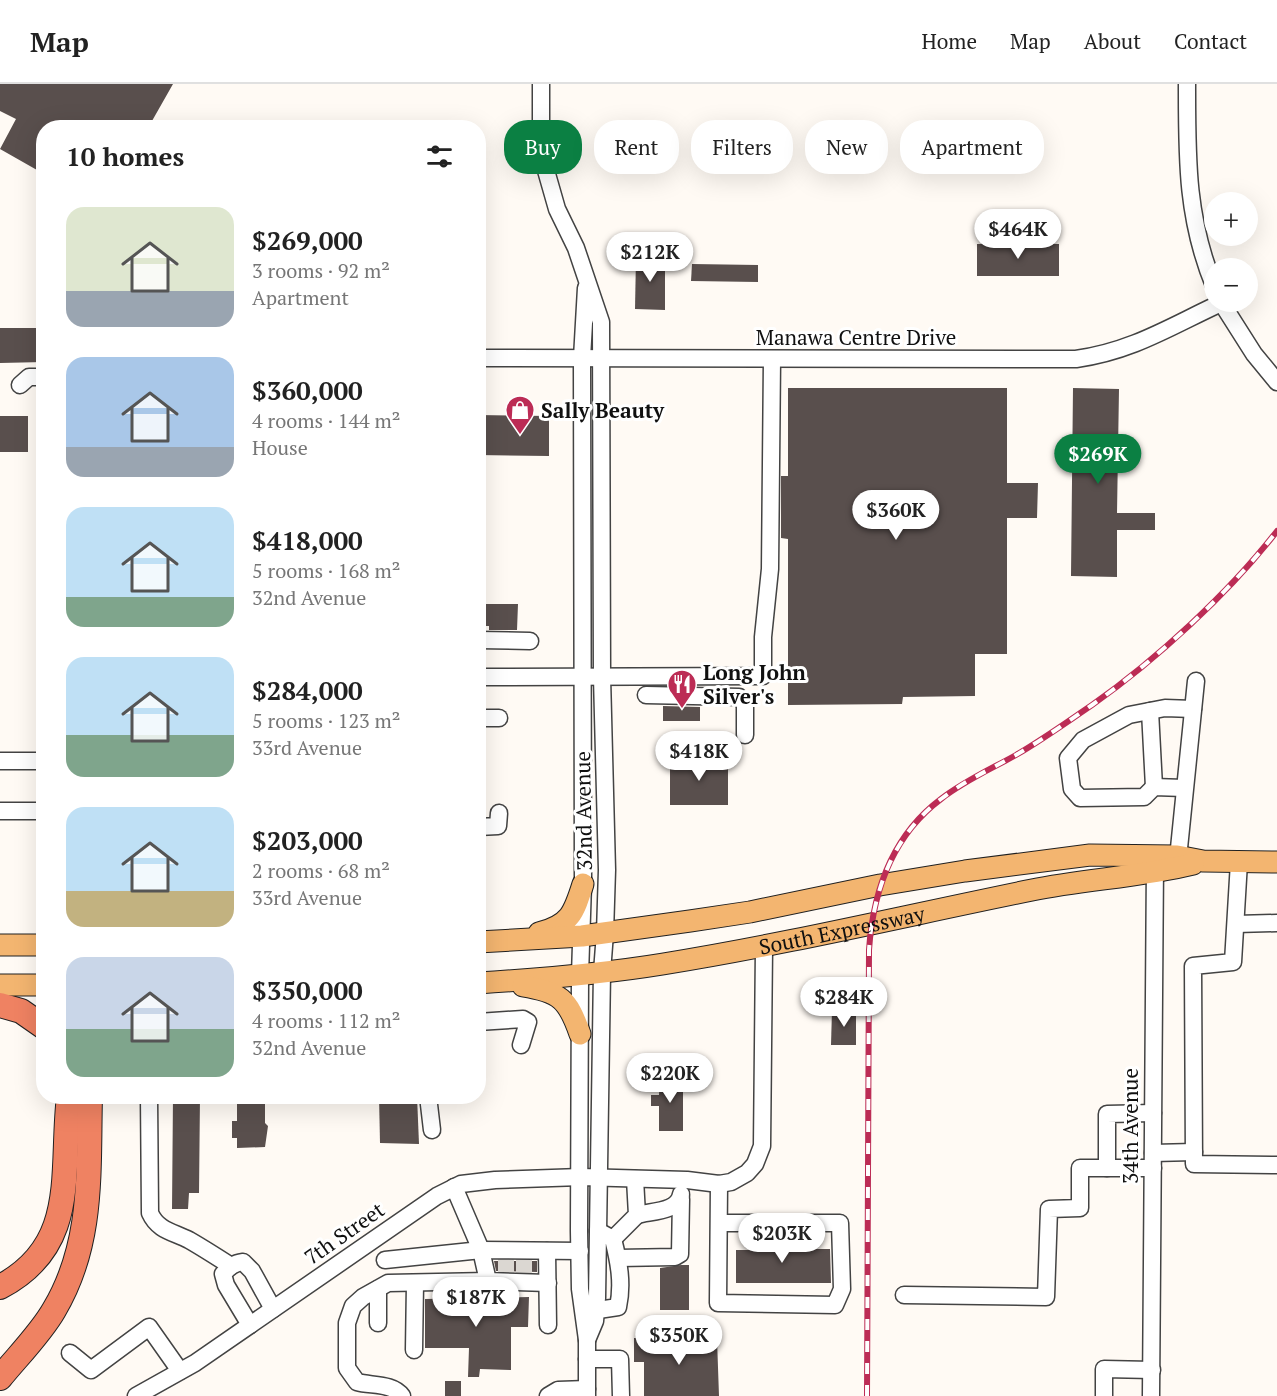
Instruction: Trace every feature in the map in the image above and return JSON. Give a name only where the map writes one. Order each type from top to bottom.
[{"type":"highway","points":[[0,1005],[21,1011],[36,1021]]},
{"type":"highway","points":[[0,1287],[16,1278],[33,1263],[47,1245],[56,1227],[62,1199],[68,1104]]},
{"type":"highway","points":[[0,1378],[53,1312],[77,1263],[87,1206],[90,1104]]},
{"type":"main road","name":"South Expressway","points":[[486,942],[605,933],[750,912],[880,885],[975,869],[1090,855],[1155,864]]},
{"type":"main road","name":"South Expressway","points":[[486,982],[580,975],[662,965],[764,947],[1155,864],[1203,861],[1277,862]]},
{"type":"main road","points":[[513,941],[555,929],[564,924],[575,908],[583,884]]},
{"type":"main road","points":[[0,945],[36,945]]},
{"type":"main road","points":[[486,982],[536,988],[556,994],[569,1006],[580,1034]]},
{"type":"main road","points":[[0,985],[36,985]]},
{"type":"street","name":"32nd Avenue","points":[[541,84],[544,167],[557,208],[576,248],[601,322],[602,677],[607,870],[602,972],[600,1179],[606,1235],[589,1311]]},
{"type":"street","points":[[1187,84],[1189,188],[1197,232],[1206,258]]},
{"type":"street","name":"32nd Avenue","points":[[586,282],[582,358],[583,884],[580,975],[580,1289],[595,1321],[587,1340],[587,1393]]},
{"type":"street","name":"Manawa Centre Drive","points":[[486,358],[1076,359],[1128,348],[1204,305]]},
{"type":"street","points":[[1228,312],[1254,354],[1277,382]]},
{"type":"street","points":[[486,677],[762,676],[763,637],[770,569],[772,359]]},
{"type":"street","points":[[20,385],[29,377],[36,377]]},
{"type":"street","points":[[486,640],[530,641]]},
{"type":"street","points":[[1177,862],[1196,681]]},
{"type":"street","points":[[646,695],[739,697],[745,704],[745,735]]},
{"type":"street","points":[[1184,788],[1154,787],[1144,797],[1080,798],[1072,789],[1068,758],[1083,740],[1129,715],[1165,708],[1193,710]]},
{"type":"street","points":[[1150,711],[1154,787]]},
{"type":"street","points":[[486,718],[499,718]]},
{"type":"street","points":[[0,761],[36,761]]},
{"type":"street","points":[[0,811],[36,811]]},
{"type":"street","points":[[486,827],[498,826],[499,813]]},
{"type":"street","points":[[1239,862],[1233,962],[1193,966],[1194,1164],[1277,1165]]},
{"type":"street","name":"34th Avenue","points":[[1151,1396],[1155,864]]},
{"type":"street","points":[[1236,924],[1277,923]]},
{"type":"street","points":[[718,1223],[840,1223],[842,1289],[835,1305],[718,1304],[718,1223],[719,1184],[731,1182],[747,1173],[755,1164],[762,1146],[764,947]]},
{"type":"street","points":[[486,1021],[523,1019],[528,1022],[521,1045]]},
{"type":"street","points":[[149,1104],[150,1213],[153,1219],[166,1231],[188,1239],[231,1266]]},
{"type":"street","points":[[429,1104],[432,1130]]},
{"type":"street","points":[[1107,1168],[1107,1114],[1153,1113]]},
{"type":"street","points":[[904,1295],[1046,1297],[1049,1209],[1080,1208],[1080,1168],[1107,1168],[1194,1152]]},
{"type":"street","name":"7th Street","points":[[136,1396],[180,1371],[250,1325],[437,1196],[454,1187],[479,1181],[581,1178],[683,1180],[719,1184]]},
{"type":"street","points":[[635,1179],[637,1215]]},
{"type":"street","points":[[618,1258],[675,1257],[680,1254],[683,1180]]},
{"type":"street","points":[[454,1187],[481,1250],[502,1269],[524,1266],[548,1283]]},
{"type":"street","points":[[589,1311],[618,1307],[621,1294],[618,1258],[606,1235],[637,1215],[671,1208],[681,1199]]},
{"type":"street","points":[[376,1238],[389,1277],[383,1286],[378,1323]]},
{"type":"street","points":[[384,1260],[481,1250],[502,1269]]},
{"type":"street","points":[[548,1251],[548,1325]]},
{"type":"street","points":[[402,1396],[390,1387],[357,1382],[347,1368],[349,1315],[353,1306],[363,1297],[383,1286],[524,1266],[548,1251],[580,1251]]},
{"type":"street","points":[[250,1325],[226,1285],[223,1274],[231,1266],[243,1262],[252,1271],[273,1309]]},
{"type":"street","points":[[414,1350],[415,1282]]},
{"type":"street","points":[[70,1353],[91,1370],[149,1327],[180,1371]]},
{"type":"street","points":[[587,1359],[620,1359],[621,1396]]},
{"type":"street","points":[[1104,1396],[1104,1369],[1152,1370]]},
{"type":"street","points":[[549,1396],[558,1390],[587,1393]]},
{"type":"building","points":[[0,84],[173,84],[153,120],[36,120],[36,169],[0,149],[16,119],[0,111]]},
{"type":"building","points":[[977,244],[1059,244],[1059,276],[977,276]]},
{"type":"building","points":[[636,257],[665,257],[665,310],[635,309]]},
{"type":"building","points":[[692,264],[758,265],[758,282],[691,281]]},
{"type":"building","points":[[0,328],[36,328],[36,362],[0,363]]},
{"type":"building","points":[[788,388],[1007,388],[1007,483],[1038,483],[1037,518],[1007,518],[1007,654],[975,654],[975,696],[903,697],[902,704],[788,705],[788,539],[781,538],[781,476],[788,476]]},
{"type":"building","points":[[1073,388],[1119,389],[1117,513],[1155,513],[1155,530],[1117,530],[1117,577],[1071,576]]},
{"type":"building","points":[[486,415],[549,416],[549,456],[486,455]]},
{"type":"building","points":[[0,416],[28,416],[28,452],[0,452]]},
{"type":"building","points":[[486,604],[518,604],[517,630],[489,630],[489,626],[486,626]]},
{"type":"building","name":"Long John Silver's","points":[[663,706],[700,707],[700,721],[663,721]]},
{"type":"building","points":[[670,758],[728,758],[728,805],[670,805]]},
{"type":"building","points":[[832,1010],[856,1010],[856,1045],[831,1045]]},
{"type":"building","points":[[660,1077],[683,1077],[683,1131],[659,1131],[659,1106],[651,1106],[651,1095],[659,1095]]},
{"type":"building","points":[[173,1104],[200,1104],[199,1193],[189,1193],[188,1209],[172,1209]]},
{"type":"building","points":[[237,1104],[265,1104],[265,1123],[268,1126],[265,1147],[237,1148],[237,1138],[232,1138],[232,1121],[237,1121]]},
{"type":"building","points":[[379,1104],[417,1104],[419,1144],[380,1143]]},
{"type":"building","points":[[753,1235],[772,1235],[772,1249],[830,1249],[831,1283],[736,1283],[736,1250],[753,1250]]},
{"type":"building","points":[[494,1261],[537,1261],[537,1272],[496,1271]]},
{"type":"building","points":[[689,1265],[689,1310],[660,1310],[660,1268]]},
{"type":"building","points":[[529,1297],[528,1327],[511,1327],[511,1370],[480,1369],[479,1377],[468,1377],[469,1348],[425,1348],[425,1299]]},
{"type":"building","points":[[634,1338],[717,1339],[719,1396],[644,1396],[644,1362],[634,1362]]},
{"type":"building","points":[[445,1381],[461,1381],[461,1396],[445,1396]]},
{"type":"tunnel","points":[[506,1258],[506,1274]]},
{"type":"tunnel","points":[[524,1258],[524,1274]]},
{"type":"railway","points":[[867,1396],[869,950],[875,907],[888,866],[910,829],[924,813],[959,786],[1054,731],[1141,668],[1237,578],[1277,531]]},
{"type":"place","name":"Sally Beauty","points":[[520,436]]},
{"type":"place","name":"Long John Silver's","points":[[682,710]]}]
